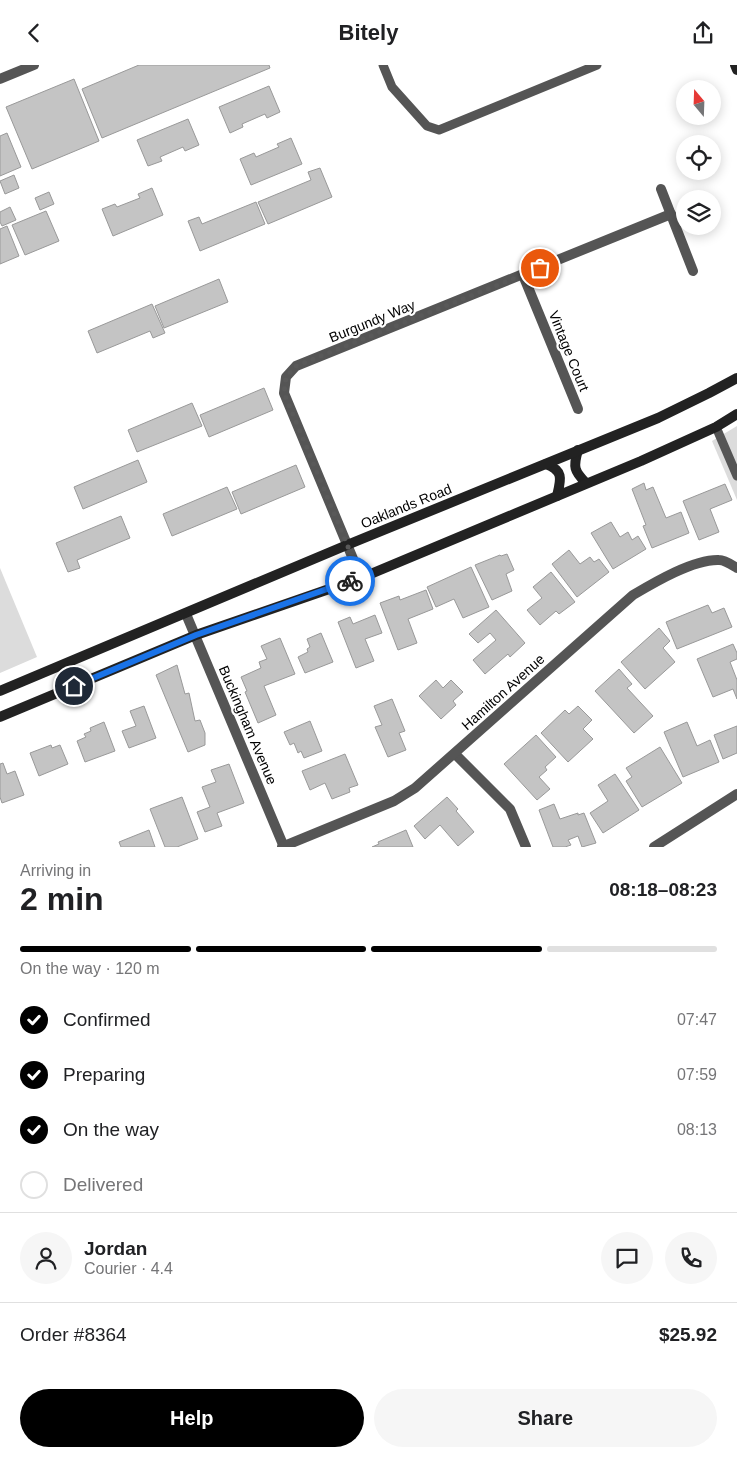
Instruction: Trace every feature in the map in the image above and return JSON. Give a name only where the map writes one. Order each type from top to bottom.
[{"type":"main road","points":[[735,65],[737,71]]},
{"type":"main road","name":"Oaklands Road","points":[[0,691],[347,545],[658,418],[710,393],[737,377]]},
{"type":"main road","points":[[0,717],[196,635],[361,578],[716,427],[737,414]]},
{"type":"main road","points":[[578,450],[574,465],[577,473],[586,483]]},
{"type":"main road","points":[[546,464],[555,467],[559,473],[561,480],[557,496]]},
{"type":"street","points":[[0,79],[34,65]]},
{"type":"street","points":[[662,189],[693,271]]},
{"type":"street","name":"Burgundy Way","points":[[361,578],[284,393],[286,377],[296,366],[671,214]]},
{"type":"street","name":"Vintage Court","points":[[523,275],[578,409]]},
{"type":"street","name":"Hamilton Avenue","points":[[283,847],[394,801],[415,788],[633,595],[658,580],[703,561],[721,560],[737,568]]},
{"type":"street","name":"Buckingham Avenue","points":[[186,614],[283,847]]},
{"type":"street","points":[[455,754],[510,809],[526,847]]},
{"type":"street","points":[[654,847],[737,794]]},
{"type":"lane","points":[[383,65],[392,87],[427,126],[439,130],[597,65]]},
{"type":"lane","points":[[716,427],[737,476]]},
{"type":"shaded area","points":[[737,426],[737,500],[712,441]]},
{"type":"shaded area","points":[[0,568],[37,657],[0,673]]},
{"type":"building","points":[[139,65],[269,65],[270,68],[102,138],[82,89]]},
{"type":"building","points":[[74,79],[99,141],[32,169],[6,107]]},
{"type":"building","points":[[269,86],[280,112],[267,118],[265,114],[242,124],[243,127],[230,133],[219,107]]},
{"type":"building","points":[[188,119],[199,145],[185,151],[183,147],[160,157],[162,161],[148,166],[137,140]]},
{"type":"building","points":[[7,133],[21,167],[0,176],[0,136]]},
{"type":"building","points":[[291,138],[302,164],[251,185],[240,159],[254,153],[256,157],[279,147],[277,144]]},
{"type":"building","points":[[320,168],[332,197],[268,224],[258,202],[311,180],[308,172]]},
{"type":"building","points":[[14,175],[19,188],[5,194],[0,181]]},
{"type":"building","points":[[152,188],[163,215],[113,236],[102,209],[115,204],[117,207],[140,198],[138,194]]},
{"type":"building","points":[[49,192],[54,204],[40,210],[35,198]]},
{"type":"building","points":[[256,202],[265,224],[200,251],[188,221],[199,217],[202,224]]},
{"type":"building","points":[[10,207],[16,220],[2,226],[0,212]]},
{"type":"building","points":[[46,211],[59,241],[25,255],[12,225]]},
{"type":"building","points":[[7,226],[19,256],[0,264],[0,229]]},
{"type":"building","points":[[219,279],[228,302],[164,328],[155,306]]},
{"type":"building","points":[[152,304],[165,333],[153,338],[150,331],[97,353],[88,331]]},
{"type":"building","points":[[264,388],[273,410],[209,437],[200,415]]},
{"type":"building","points":[[192,403],[202,426],[137,452],[128,430]]},
{"type":"building","points":[[138,460],[147,482],[83,509],[74,487]]},
{"type":"building","points":[[296,465],[305,487],[241,514],[232,492]]},
{"type":"building","points":[[644,483],[646,490],[653,487],[666,518],[681,512],[689,533],[652,548],[643,526],[646,525],[632,489]]},
{"type":"building","points":[[725,484],[732,500],[710,509],[719,532],[699,540],[683,501]]},
{"type":"building","points":[[227,487],[237,509],[172,536],[163,514]]},
{"type":"building","points":[[121,516],[130,538],[77,560],[80,568],[68,572],[56,543]]},
{"type":"building","points":[[611,522],[620,537],[628,532],[632,540],[638,536],[646,549],[613,569],[591,533]]},
{"type":"building","points":[[569,550],[580,564],[590,557],[594,562],[599,559],[609,572],[577,597],[552,564]]},
{"type":"building","points":[[507,554],[514,570],[506,574],[512,591],[492,600],[475,565]]},
{"type":"building","points":[[471,567],[489,607],[463,618],[454,599],[436,607],[427,587]]},
{"type":"building","points":[[551,572],[575,602],[559,614],[556,611],[540,625],[527,610],[542,598],[533,587]]},
{"type":"building","points":[[426,590],[433,609],[408,619],[417,643],[398,650],[380,603],[399,596],[400,600]]},
{"type":"building","points":[[708,605],[712,613],[724,608],[732,627],[677,649],[666,622]]},
{"type":"building","points":[[496,610],[525,643],[510,657],[508,654],[485,674],[473,660],[496,640],[490,633],[478,643],[469,634]]},
{"type":"building","points":[[375,615],[382,633],[365,639],[374,661],[356,668],[338,622],[350,617],[353,624]]},
{"type":"building","points":[[659,628],[670,641],[663,648],[675,662],[645,689],[621,662]]},
{"type":"building","points":[[321,633],[333,662],[305,673],[298,657],[308,652],[307,649],[310,647],[307,639]]},
{"type":"building","points":[[280,638],[295,674],[264,686],[276,715],[258,723],[241,677],[261,668],[259,662],[267,659],[261,646]]},
{"type":"building","points":[[733,644],[737,653],[737,659],[730,662],[737,680],[737,699],[733,689],[713,697],[697,659]]},
{"type":"building","points":[[177,665],[185,694],[189,693],[195,721],[200,720],[205,733],[205,745],[188,752],[156,675]]},
{"type":"building","points":[[619,669],[632,684],[627,688],[653,716],[634,733],[595,691]]},
{"type":"building","points":[[436,680],[443,688],[451,680],[463,692],[453,701],[456,705],[441,719],[419,696]]},
{"type":"building","points":[[392,699],[405,731],[399,733],[406,750],[388,757],[375,727],[382,725],[374,706]]},
{"type":"building","points":[[144,706],[156,738],[129,748],[122,731],[136,726],[130,711]]},
{"type":"building","points":[[578,706],[592,720],[583,729],[593,739],[568,762],[541,733],[565,710],[569,714]]},
{"type":"building","points":[[310,721],[322,751],[304,758],[301,751],[298,753],[294,743],[290,745],[284,732]]},
{"type":"building","points":[[104,722],[115,751],[85,762],[77,741],[86,737],[84,734],[91,731],[90,728]]},
{"type":"building","points":[[687,722],[697,746],[710,740],[719,762],[683,777],[664,732]]},
{"type":"building","points":[[737,726],[737,753],[723,759],[714,735]]},
{"type":"building","points":[[536,735],[556,757],[545,767],[547,770],[539,777],[550,789],[537,800],[504,764]]},
{"type":"building","points":[[51,745],[52,748],[60,745],[68,764],[39,776],[30,753]]},
{"type":"building","points":[[660,747],[682,783],[642,807],[626,781],[632,777],[626,768]]},
{"type":"building","points":[[345,754],[358,785],[349,788],[350,792],[332,799],[325,783],[310,790],[302,771]]},
{"type":"building","points":[[3,763],[7,774],[15,771],[24,795],[2,803],[0,797],[0,764]]},
{"type":"building","points":[[229,764],[244,803],[217,813],[222,826],[205,832],[197,812],[210,807],[202,787],[216,782],[211,770]]},
{"type":"building","points":[[615,774],[639,810],[603,833],[590,813],[608,801],[598,785]]},
{"type":"building","points":[[182,797],[198,839],[177,847],[165,847],[150,809]]},
{"type":"building","points":[[447,797],[474,832],[458,846],[440,825],[425,839],[414,826]]},
{"type":"building","points":[[554,804],[560,819],[584,813],[596,843],[582,847],[578,836],[568,840],[571,845],[553,847],[539,810]]},
{"type":"building","points":[[149,830],[155,847],[121,847],[119,842]]},
{"type":"building","points":[[406,830],[413,847],[372,847],[379,844],[378,842]]},
{"type":"way so far","points":[[350,581],[361,578],[284,393],[286,377],[296,366],[540,268]]},
{"type":"route","points":[[74,686],[196,635],[350,581]]}]
